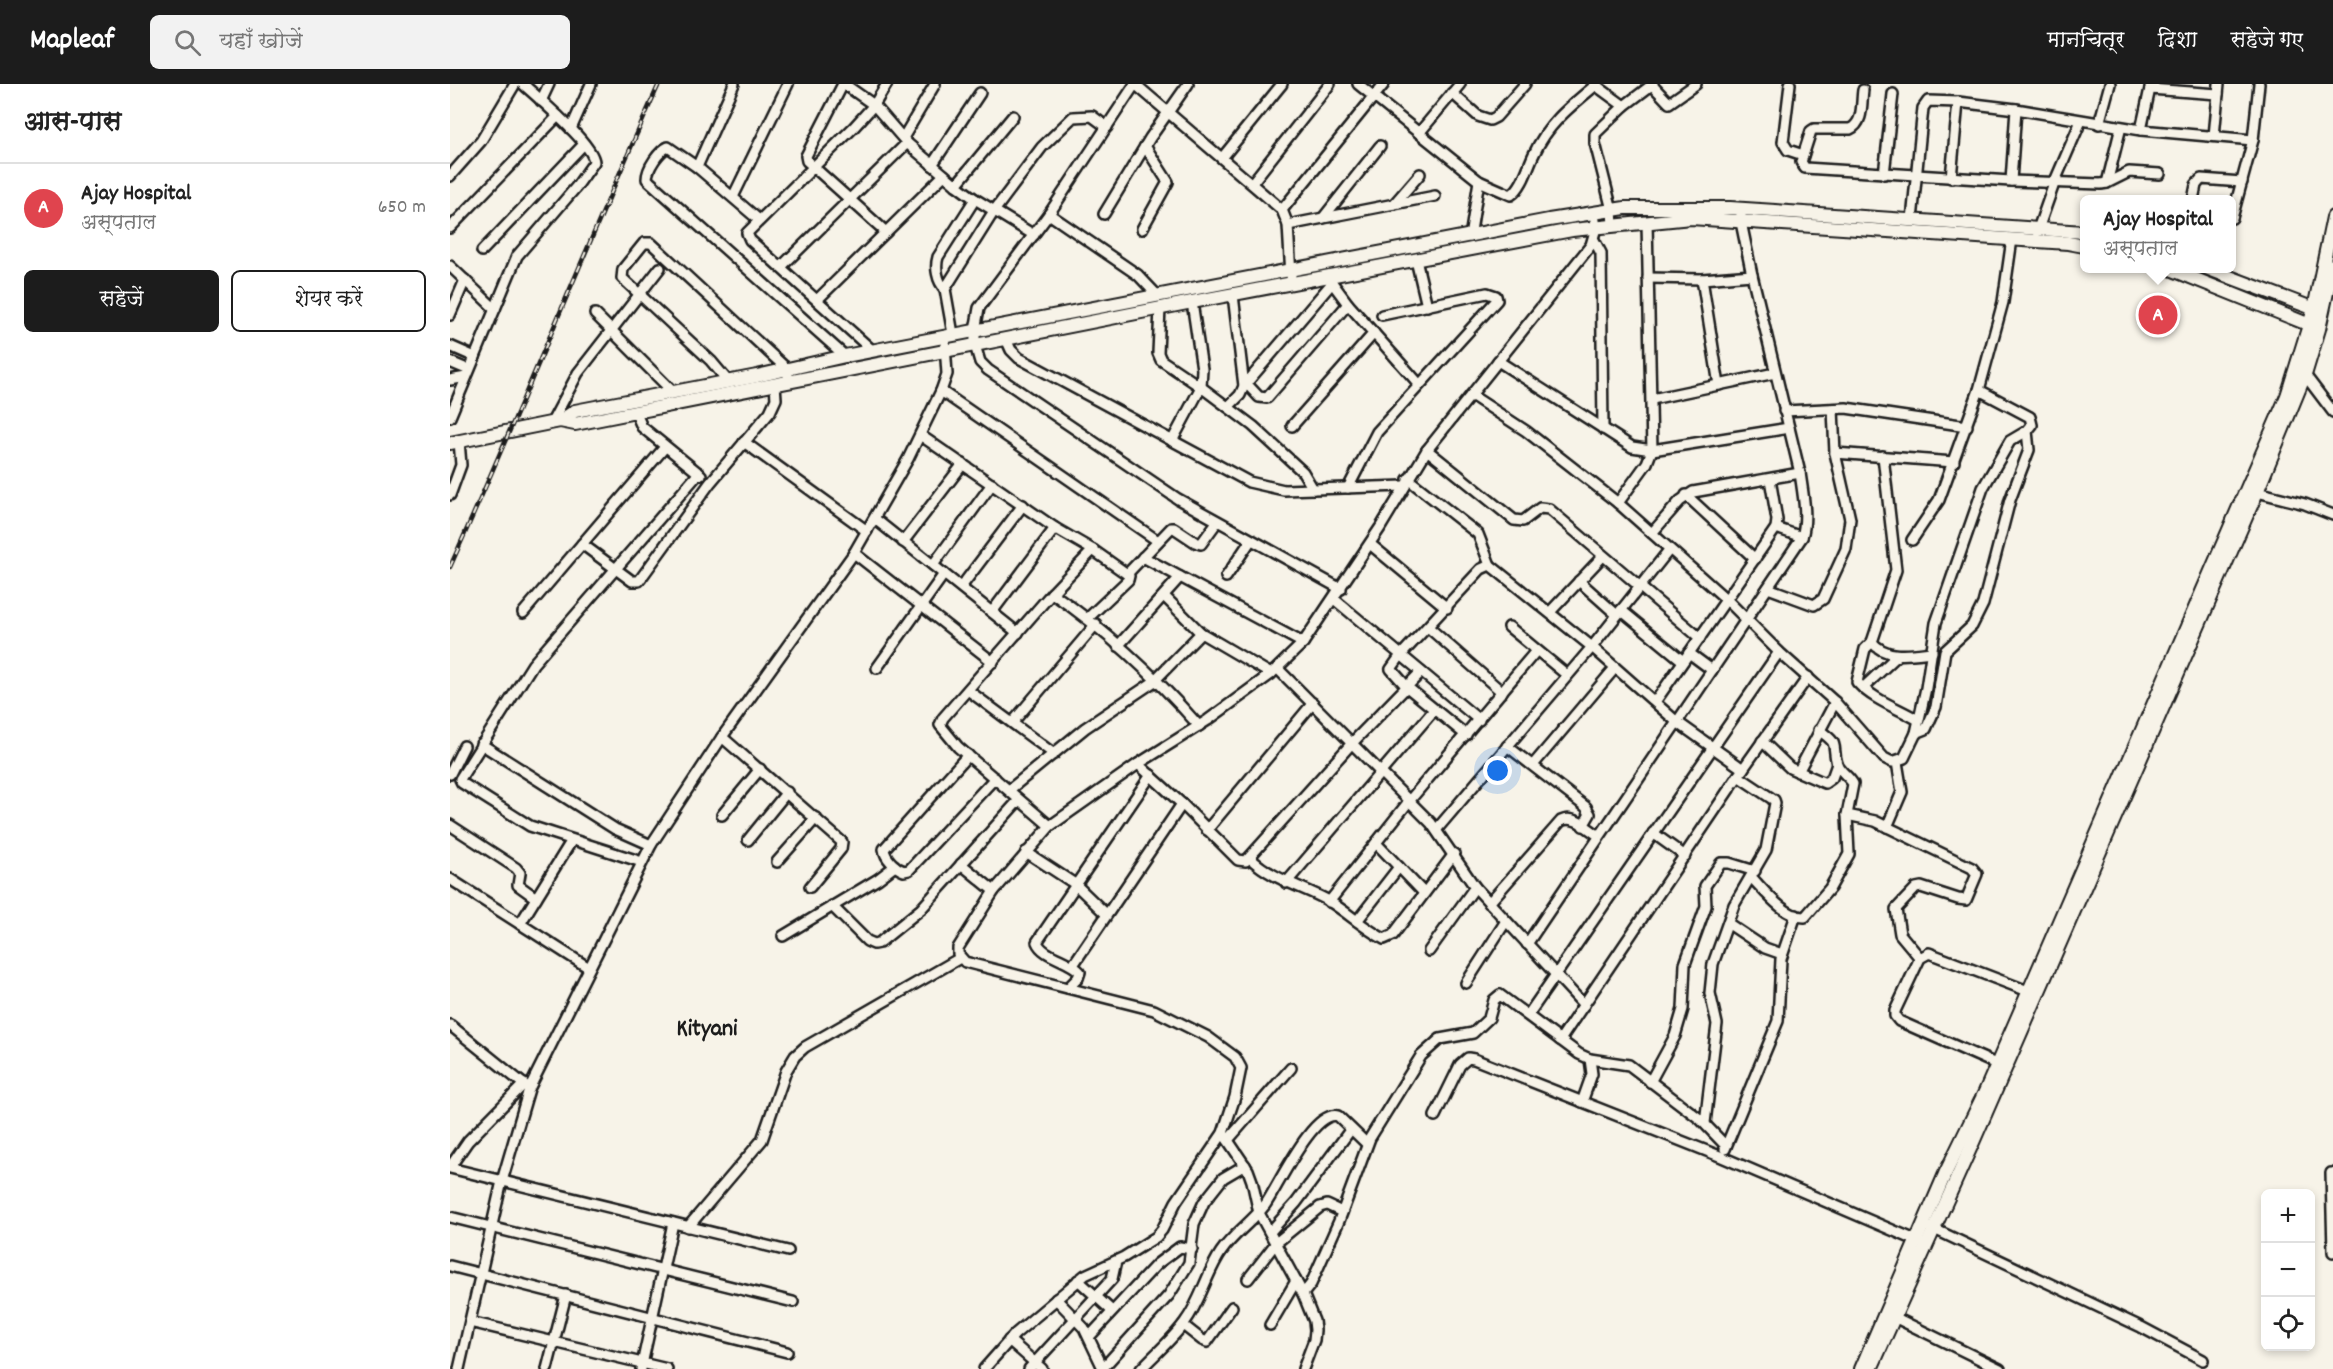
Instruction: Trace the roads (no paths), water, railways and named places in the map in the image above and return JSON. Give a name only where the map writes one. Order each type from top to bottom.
[{"type":"main road","points":[[556,421],[575,424],[775,384],[788,375],[845,356],[1291,269],[1625,208],[1741,209],[2080,232]]},
{"type":"main road","points":[[2318,311],[2333,217]]},
{"type":"main road","points":[[454,442],[556,421],[575,411],[727,380],[788,375],[946,351],[1192,302],[1292,284],[1330,280],[1416,260],[1572,230],[1595,234],[1613,226],[1691,218],[2080,245]]},
{"type":"main road","points":[[1862,1369],[1930,1227],[2257,492],[2305,375],[2318,311],[2333,265]]},
{"type":"main road","points":[[2180,273],[2314,327]]},
{"type":"main road","points":[[2221,273],[2318,311]]},
{"type":"main road","points":[[1969,1138],[1996,1064],[2278,417],[2314,327]]},
{"type":"main road","points":[[1871,1369],[1894,1317],[1922,1243]]},
{"type":"street","points":[[450,176],[481,141],[515,84]]},
{"type":"street","points":[[450,417],[522,249],[577,186],[594,162],[585,144],[523,84]]},
{"type":"street","points":[[542,101],[549,84]]},
{"type":"street","points":[[571,129],[591,84]]},
{"type":"street","points":[[697,166],[734,84]]},
{"type":"street","points":[[733,197],[788,84]]},
{"type":"street","points":[[886,232],[807,161],[806,156],[844,84],[860,93],[874,105],[905,140],[956,185],[1034,235]]},
{"type":"street","points":[[860,93],[865,84]]},
{"type":"street","points":[[873,351],[747,236],[747,233],[874,105],[887,84]]},
{"type":"street","points":[[781,267],[849,200],[905,140],[935,84]]},
{"type":"street","points":[[1292,284],[1288,225],[1282,210],[1135,84],[1049,214],[982,303],[976,315],[975,345],[980,362],[988,370],[1178,499],[1341,589]]},
{"type":"street","points":[[1104,214],[1145,146],[1188,84]]},
{"type":"street","points":[[1222,158],[1282,84]]},
{"type":"street","points":[[1252,183],[1330,84]]},
{"type":"street","points":[[1358,84],[1479,181],[1510,195],[1515,192],[1542,137],[1552,124],[1596,84],[1624,106]]},
{"type":"street","points":[[1282,210],[1384,84]]},
{"type":"street","points":[[1419,133],[1460,84]]},
{"type":"street","points":[[1452,93],[1478,116],[1490,120],[1496,117],[1525,84]]},
{"type":"street","points":[[1613,226],[1612,210],[1594,138],[1598,129],[1652,84],[1669,103],[1696,84]]},
{"type":"street","points":[[1790,84],[1783,142],[1788,150],[1803,155]]},
{"type":"street","points":[[2098,124],[2110,84]]},
{"type":"street","points":[[2214,136],[2219,84]]},
{"type":"street","points":[[2236,204],[2253,140],[2259,84]]},
{"type":"street","points":[[2141,130],[2150,86],[2218,94]]},
{"type":"street","points":[[1863,90],[1858,124],[1850,129],[1814,129],[1809,134],[1803,155],[1803,166],[1810,170],[2011,181],[2107,183],[2129,172],[2160,174]]},
{"type":"street","points":[[932,165],[980,93]]},
{"type":"street","points":[[1884,174],[1893,94]]},
{"type":"street","points":[[1912,220],[1924,104],[1934,100],[2016,109],[2141,130],[2253,140]]},
{"type":"street","points":[[1951,178],[1958,102]]},
{"type":"street","points":[[2011,181],[2016,109]]},
{"type":"street","points":[[945,289],[994,211],[1042,147],[1069,120],[1077,116],[1088,115],[1107,127]]},
{"type":"street","points":[[450,228],[558,116]]},
{"type":"street","points":[[956,185],[1013,116]]},
{"type":"street","points":[[2035,241],[2055,181],[2081,121]]},
{"type":"street","points":[[2107,183],[2121,127]]},
{"type":"street","points":[[482,251],[585,144]]},
{"type":"street","points":[[1142,229],[1168,182],[1145,146]]},
{"type":"street","points":[[1323,218],[1380,146]]},
{"type":"street","points":[[759,220],[697,166],[668,147],[664,148],[648,172],[647,179],[845,356]]},
{"type":"street","points":[[1394,204],[1420,174]]},
{"type":"street","points":[[817,300],[944,175]]},
{"type":"street","points":[[2194,195],[2196,185],[2201,179],[2242,182]]},
{"type":"street","points":[[1470,237],[1479,181]]},
{"type":"street","points":[[1288,225],[1435,196]]},
{"type":"street","points":[[461,1369],[502,1181],[527,1087],[651,845],[722,737],[854,553],[920,435],[947,374],[948,336],[945,289],[939,281],[937,262],[975,199]]},
{"type":"street","points":[[1527,944],[1747,620],[1805,529],[1804,497],[1800,473],[1752,275],[1741,222],[1741,209]]},
{"type":"street","points":[[1594,213],[1595,234],[1601,254],[1603,429]]},
{"type":"street","points":[[1049,214],[1138,275],[1157,295]]},
{"type":"street","points":[[1618,502],[1647,464],[1652,450],[1647,222]]},
{"type":"street","points":[[1303,1369],[1316,1330],[1303,1294],[1259,1213],[1252,1180],[1226,1136],[1241,1068],[1235,1057],[1208,1037],[1162,1014],[965,962],[960,958],[958,948],[994,891],[1050,826],[1275,672],[1303,643],[1370,544],[1427,450],[1595,234]]},
{"type":"street","points":[[1912,540],[1939,500],[1979,390],[2003,302],[2012,239]]},
{"type":"street","points":[[727,380],[711,360],[626,283],[621,274],[647,241],[669,258],[788,375]]},
{"type":"street","points":[[1416,260],[1427,306]]},
{"type":"street","points":[[450,266],[495,309]]},
{"type":"street","points":[[556,421],[578,373],[660,268]]},
{"type":"street","points":[[1648,278],[1702,279],[1752,275]]},
{"type":"street","points":[[1702,279],[1719,385]]},
{"type":"street","points":[[451,309],[465,280]]},
{"type":"street","points":[[1228,407],[1240,395],[1245,384],[1330,280],[1348,304],[1419,384]]},
{"type":"street","points":[[1348,488],[1371,439],[1497,300],[1496,296],[1486,293],[1382,315]]},
{"type":"street","points":[[1233,295],[1245,384],[1259,397],[1266,398],[1348,304]]},
{"type":"street","points":[[1172,441],[1201,387],[1202,369],[1192,302]]},
{"type":"street","points":[[1160,308],[1158,353],[1161,360],[1253,426],[1303,472],[1312,489]]},
{"type":"street","points":[[595,314],[672,391]]},
{"type":"street","points":[[1292,426],[1374,333]]},
{"type":"street","points":[[1006,339],[1014,354],[1019,358],[1249,483],[1284,490],[1348,488],[1406,482],[1478,534],[1490,565],[1592,646],[1677,722],[1713,747],[1774,800],[1768,843],[1734,905],[1713,964],[1710,985],[1717,1024],[1705,1123]]},
{"type":"street","points":[[450,346],[474,357]]},
{"type":"street","points":[[1498,361],[1632,447],[1652,450],[1789,428]]},
{"type":"street","points":[[450,362],[467,373]]},
{"type":"street","points":[[450,380],[467,373]]},
{"type":"street","points":[[1652,399],[1775,373]]},
{"type":"street","points":[[2305,375],[2333,412]]},
{"type":"street","points":[[582,544],[632,581],[636,582],[643,578],[710,483],[773,406],[775,384]]},
{"type":"street","points":[[1471,395],[1526,431],[1618,502],[1727,600],[1779,652],[1835,702],[1884,758],[1898,762],[1904,758],[1916,733],[1936,623],[1986,482],[2010,441],[2027,431],[2032,425],[2030,417],[1979,390]]},
{"type":"street","points":[[941,391],[1158,542]]},
{"type":"street","points":[[1768,588],[1814,605],[1823,600],[1846,549],[1850,519],[1836,453],[1833,409]]},
{"type":"street","points":[[1784,411],[1855,409],[1967,426]]},
{"type":"street","points":[[635,411],[642,427],[710,483]]},
{"type":"street","points":[[1916,733],[1926,729],[1936,707],[1945,651],[1972,626],[1983,604],[2010,500],[2029,450],[2027,431]]},
{"type":"street","points":[[920,435],[1055,528],[1093,550],[1130,576],[1013,722]]},
{"type":"street","points":[[450,495],[461,465],[454,442]]},
{"type":"street","points":[[744,442],[867,531]]},
{"type":"street","points":[[523,613],[665,447]]},
{"type":"street","points":[[1427,450],[1514,520],[1523,521],[1540,508],[1549,509],[1700,638]]},
{"type":"street","points":[[1836,453],[1954,462]]},
{"type":"street","points":[[1883,456],[1896,570],[1872,642],[1865,649],[1857,678],[1872,696],[1918,720]]},
{"type":"street","points":[[903,542],[963,464]]},
{"type":"street","points":[[642,862],[530,826],[462,783],[461,777],[533,664],[699,473]]},
{"type":"street","points":[[1652,533],[1686,495],[1800,473]]},
{"type":"street","points":[[1654,702],[1776,528],[1778,520],[1770,478]]},
{"type":"street","points":[[933,565],[992,484]]},
{"type":"street","points":[[2257,492],[2305,504],[2333,515]]},
{"type":"street","points":[[1686,495],[1755,559]]},
{"type":"street","points":[[961,587],[1023,505]]},
{"type":"street","points":[[874,519],[1018,633]]},
{"type":"street","points":[[1127,574],[1168,531],[1174,528],[1201,544],[1217,522]]},
{"type":"street","points":[[992,612],[1055,528]]},
{"type":"street","points":[[1776,528],[1802,537]]},
{"type":"street","points":[[1226,577],[1251,540]]},
{"type":"street","points":[[1370,544],[1447,608]]},
{"type":"street","points":[[1050,826],[968,755],[940,725],[943,718],[1052,593],[1093,550]]},
{"type":"street","points":[[1437,829],[1592,646],[1669,550]]},
{"type":"street","points":[[854,553],[993,662]]},
{"type":"street","points":[[1550,612],[1603,556]]},
{"type":"street","points":[[1143,557],[1303,643]]},
{"type":"street","points":[[1466,735],[1407,687],[1391,669],[1401,655],[1481,570],[1490,565]]},
{"type":"street","points":[[877,668],[944,574]]},
{"type":"street","points":[[1118,646],[1180,577]]},
{"type":"street","points":[[1579,581],[1683,662]]},
{"type":"street","points":[[1052,593],[1092,621],[1157,679],[1199,726]]},
{"type":"street","points":[[1164,596],[1201,633],[1275,672],[1313,703],[1437,829],[1475,887],[1584,1005]]},
{"type":"street","points":[[1334,599],[1479,720]]},
{"type":"street","points":[[1428,627],[1502,692]]},
{"type":"street","points":[[1509,627],[1567,675]]},
{"type":"street","points":[[1009,790],[1085,728],[1157,679],[1201,633]]},
{"type":"street","points":[[1872,642],[1898,655],[1932,652]]},
{"type":"street","points":[[1329,902],[1410,800],[1536,651]]},
{"type":"street","points":[[1528,1015],[1779,652]]},
{"type":"street","points":[[1689,653],[1712,670]]},
{"type":"street","points":[[1863,688],[1898,655]]},
{"type":"street","points":[[1533,765],[1615,668]]},
{"type":"street","points":[[1138,764],[1242,861],[1250,858],[1353,742],[1421,672]]},
{"type":"street","points":[[1560,1040],[1762,741],[1808,677]]},
{"type":"street","points":[[969,690],[1054,754]]},
{"type":"street","points":[[1798,772],[1835,702]]},
{"type":"street","points":[[1207,830],[1313,703]]},
{"type":"street","points":[[1286,883],[1383,773],[1434,710]]},
{"type":"street","points":[[1762,741],[1790,768],[1825,783],[1832,778],[1837,764],[1835,744],[1819,730]]},
{"type":"street","points":[[722,737],[838,837],[843,845],[810,887]]},
{"type":"street","points":[[481,744],[615,829],[651,845]]},
{"type":"street","points":[[450,774],[464,746]]},
{"type":"street","points":[[1507,746],[1589,810],[1589,818],[1583,826]]},
{"type":"street","points":[[968,755],[884,849],[885,854],[895,866],[904,871],[909,870],[995,778]]},
{"type":"street","points":[[1887,827],[1902,792],[1898,762]]},
{"type":"street","points":[[1650,1082],[1675,1036],[1683,1009],[1685,964],[1706,906],[1705,886],[1721,863],[1729,863],[1753,874],[1774,902],[1799,917],[1808,915],[1830,888],[1850,848],[1847,815],[1853,784],[1837,764]]},
{"type":"street","points":[[722,815],[760,770]]},
{"type":"street","points":[[1068,988],[1080,972],[1073,965],[1042,949],[1037,942],[1151,775]]},
{"type":"street","points":[[748,840],[787,792]]},
{"type":"street","points":[[832,906],[867,941],[874,944],[921,909],[1019,800]]},
{"type":"street","points":[[1073,965],[1182,804]]},
{"type":"street","points":[[1847,815],[1867,819],[1887,827],[1972,868],[1977,874],[1966,900],[1920,887],[1916,888],[1899,906],[1896,912],[1900,934],[1920,958]]},
{"type":"street","points":[[777,862],[816,818]]},
{"type":"street","points":[[1489,903],[1561,821],[1569,819],[1599,836]]},
{"type":"street","points":[[450,825],[516,868],[520,873],[518,885],[536,898]]},
{"type":"street","points":[[1653,833],[1684,856]]},
{"type":"street","points":[[520,924],[572,840]]},
{"type":"street","points":[[1376,843],[1423,892]]},
{"type":"street","points":[[1026,852],[1075,884],[1106,914]]},
{"type":"street","points":[[1250,858],[1286,883],[1329,902],[1384,939],[1388,939],[1454,854]]},
{"type":"street","points":[[961,864],[994,891]]},
{"type":"street","points":[[783,936],[895,866]]},
{"type":"street","points":[[1357,921],[1399,867]]},
{"type":"street","points":[[450,879],[589,968]]},
{"type":"street","points":[[1429,951],[1475,887]]},
{"type":"street","points":[[1722,1157],[1779,1021],[1782,954],[1796,915]]},
{"type":"street","points":[[1466,984],[1506,921]]},
{"type":"street","points":[[1729,924],[1765,948],[1782,954]]},
{"type":"street","points":[[1996,1064],[1899,1021],[1895,1016],[1920,958],[1929,953],[2028,991]]},
{"type":"street","points":[[688,1227],[762,1140],[781,1084],[795,1056],[805,1047],[960,958]]},
{"type":"street","points":[[1303,1294],[1311,1284],[1342,1212],[1359,1171],[1367,1144],[1421,1056],[1440,1039],[1473,1034],[1489,1018],[1494,1000],[1500,995],[1579,1054],[1590,1059],[1624,1063],[1705,1123],[1726,1146]]},
{"type":"street","points":[[450,1025],[527,1087]]},
{"type":"street","points":[[1435,1116],[1460,1065],[1468,1058],[1722,1157],[1922,1243]]},
{"type":"street","points":[[1582,1102],[1592,1074],[1590,1059]]},
{"type":"street","points":[[984,1369],[1009,1340],[1091,1270],[1116,1261],[1156,1237],[1176,1202],[1226,1136],[1291,1068]]},
{"type":"street","points":[[527,1087],[468,1141],[450,1167],[788,1251]]},
{"type":"street","points":[[1141,1369],[1183,1325],[1192,1312],[1222,1251],[1259,1213],[1299,1147],[1327,1117],[1334,1114],[1338,1116],[1367,1144]]},
{"type":"street","points":[[1270,1232],[1296,1203],[1351,1128]]},
{"type":"street","points":[[1056,1299],[1075,1318],[1089,1337],[1102,1369],[1169,1295],[1189,1263],[1194,1224],[1204,1202],[1223,1178],[1245,1165]]},
{"type":"street","points":[[2331,1173],[2333,1252]]},
{"type":"street","points":[[1248,1279],[1276,1243],[1324,1205],[1342,1212]]},
{"type":"street","points":[[450,1217],[793,1302]]},
{"type":"street","points":[[642,1366],[673,1223]]},
{"type":"street","points":[[1930,1227],[2141,1327],[2203,1360]]},
{"type":"street","points":[[1089,1337],[1157,1264],[1183,1246],[1192,1249]]},
{"type":"street","points":[[1009,1340],[1035,1367],[1075,1318],[1112,1279],[1116,1261]]},
{"type":"street","points":[[450,1266],[787,1352]]},
{"type":"street","points":[[1078,1280],[1112,1311]]},
{"type":"street","points":[[1270,1325],[1296,1281]]},
{"type":"street","points":[[547,1369],[566,1295]]},
{"type":"street","points":[[1183,1325],[1207,1342],[1232,1307]]},
{"type":"street","points":[[1894,1317],[2000,1369]]},
{"type":"street","points":[[470,1322],[642,1366],[667,1369]]},
{"type":"railway","points":[[450,567],[659,84]]},
{"type":"place","name":"Ajay Hospital","points":[[2158,315]]},
{"type":"district","name":"Kityani","points":[[707,1027]]}]
